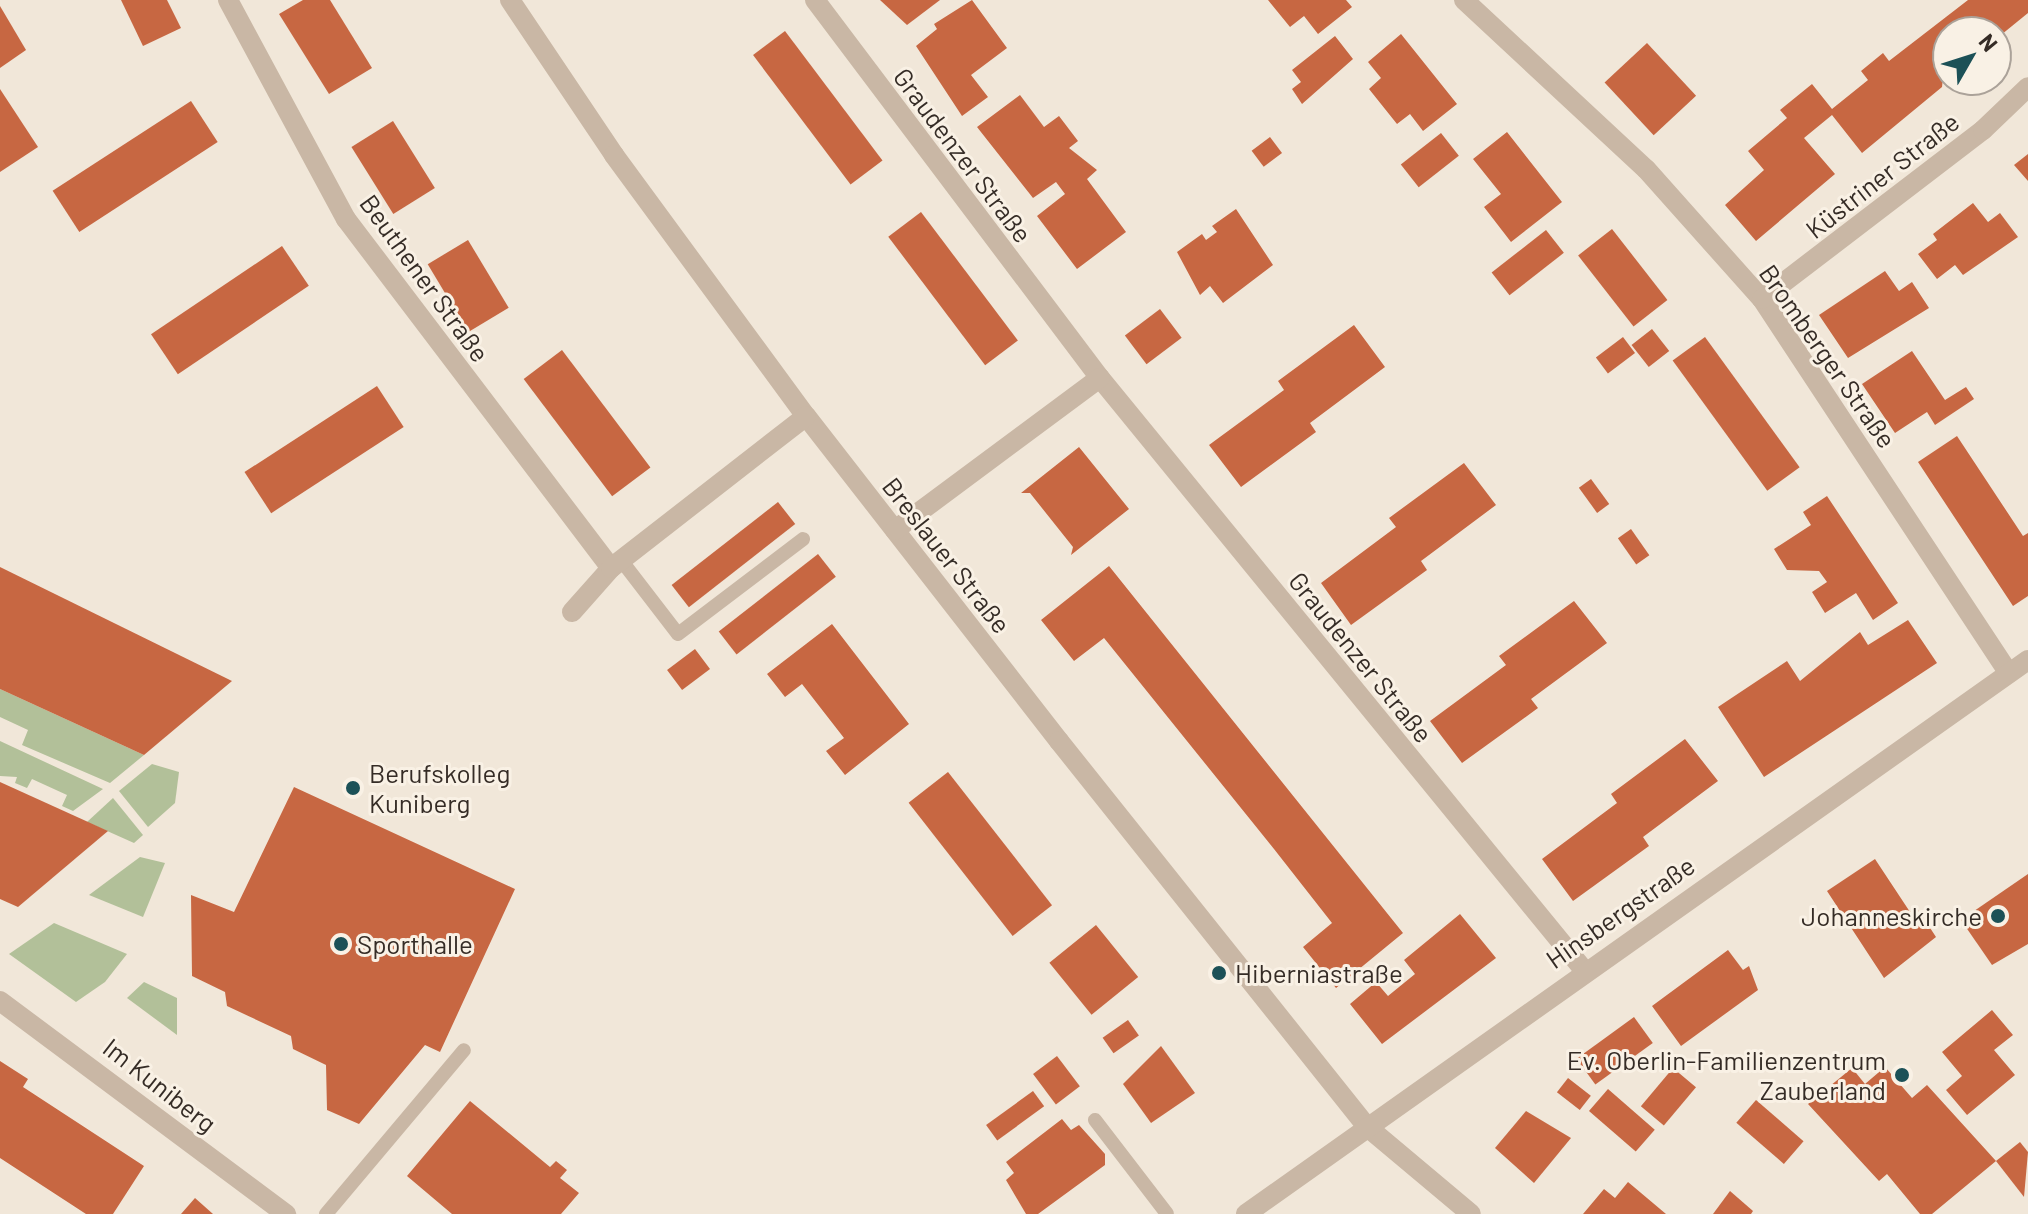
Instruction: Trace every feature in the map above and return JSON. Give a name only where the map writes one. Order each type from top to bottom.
[{"type":"street","name":"Beuthener Straße","points":[[228,0],[346,219],[616,564]]},
{"type":"street","name":"Breslauer Straße","points":[[510,0],[614,155],[806,416],[1365,1125]]},
{"type":"street","name":"Graudenzer Straße","points":[[815,0],[1100,378],[1583,969]]},
{"type":"street","name":"Bromberger Straße","points":[[1464,0],[1646,169],[1762,299],[2009,673]]},
{"type":"street","name":"Küstriner Straße","points":[[1762,299],[1983,130],[2028,87]]},
{"type":"street","points":[[895,530],[1100,378]]},
{"type":"street","points":[[572,612],[616,564],[806,416]]},
{"type":"street","name":"Hinsbergstraße","points":[[1246,1214],[1583,969],[2028,660]]},
{"type":"street","name":"Im Kuniberg","points":[[0,1001],[286,1214]]},
{"type":"street","points":[[1365,1125],[1471,1214]]},
{"type":"lane","points":[[616,564],[678,634],[803,539]]},
{"type":"lane","points":[[326,1214],[464,1050]]},
{"type":"lane","points":[[1095,1120],[1167,1214]]},
{"type":"green space","points":[[0,689],[144,755],[110,783],[22,745],[28,730],[0,717]]},
{"type":"green space","points":[[0,741],[103,789],[73,811],[62,806],[67,795],[32,779],[27,788],[15,783],[17,777],[0,776]]},
{"type":"green space","points":[[152,764],[179,772],[175,803],[148,827],[119,791]]},
{"type":"green space","points":[[113,798],[143,835],[134,843],[87,822]]},
{"type":"green space","points":[[140,857],[165,863],[143,917],[89,895]]},
{"type":"green space","points":[[54,923],[127,954],[105,982],[76,1002],[9,954]]},
{"type":"green space","points":[[144,982],[177,998],[177,1035],[127,998]]},
{"type":"building","points":[[121,0],[167,0],[181,28],[143,46]]},
{"type":"building","points":[[303,0],[330,0],[372,68],[329,94],[279,14]]},
{"type":"building","points":[[880,0],[940,0],[907,25]]},
{"type":"building","points":[[972,0],[1007,48],[971,75],[988,97],[962,116],[916,46],[937,29],[934,24]]},
{"type":"building","points":[[1268,0],[1346,0],[1352,7],[1318,34],[1304,16],[1290,27]]},
{"type":"building","points":[[1968,0],[2028,0],[2028,13],[2012,26],[2012,16],[1947,16]]},
{"type":"building","points":[[0,6],[26,50],[0,68]]},
{"type":"building","points":[[1932,28],[1932,95],[1862,153],[1832,115],[1804,138],[1835,174],[1756,241],[1725,205],[1764,170],[1748,151],[1787,118],[1780,110],[1812,84],[1832,109],[1868,80],[1861,71],[1883,53],[1889,61]]},
{"type":"building","points":[[785,31],[882,160],[851,184],[753,55]]},
{"type":"building","points":[[1401,34],[1457,104],[1423,131],[1410,114],[1397,124],[1369,89],[1381,78],[1368,62]]},
{"type":"building","points":[[1335,36],[1353,59],[1302,104],[1292,89],[1301,82],[1292,70]]},
{"type":"building","points":[[1647,43],[1696,96],[1654,135],[1605,83]]},
{"type":"building","points":[[0,89],[38,147],[0,172]]},
{"type":"building","points":[[1020,95],[1044,127],[1059,116],[1078,141],[1069,148],[1097,170],[1087,179],[1126,232],[1077,269],[1037,216],[1065,194],[1056,182],[1033,198],[977,127]]},
{"type":"building","points":[[191,101],[218,142],[79,232],[53,191]]},
{"type":"building","points":[[393,121],[435,188],[393,214],[351,147]]},
{"type":"building","points":[[1507,132],[1562,202],[1511,242],[1484,207],[1501,194],[1473,159]]},
{"type":"building","points":[[1441,133],[1459,156],[1419,187],[1401,164]]},
{"type":"building","points":[[1270,137],[1282,153],[1264,167],[1252,151]]},
{"type":"building","points":[[2028,154],[2028,181],[2014,165]]},
{"type":"building","points":[[1973,203],[1988,222],[2000,213],[2018,237],[1963,275],[1955,265],[1937,279],[1918,254],[1937,240],[1933,234]]},
{"type":"building","points":[[1236,209],[1273,265],[1223,303],[1210,286],[1200,295],[1177,252],[1202,234],[1206,240],[1217,232],[1212,226]]},
{"type":"building","points":[[921,212],[1018,341],[985,365],[888,237]]},
{"type":"building","points":[[1612,229],[1667,300],[1634,326],[1578,255]]},
{"type":"building","points":[[1546,230],[1564,253],[1509,295],[1492,272]]},
{"type":"building","points":[[468,240],[509,308],[468,332],[428,264]]},
{"type":"building","points":[[282,246],[309,286],[178,374],[151,334]]},
{"type":"building","points":[[1885,271],[1899,291],[1912,282],[1929,308],[1848,358],[1819,315]]},
{"type":"building","points":[[1160,309],[1182,338],[1147,364],[1125,335]]},
{"type":"building","points":[[1354,325],[1385,367],[1310,423],[1316,432],[1241,487],[1209,445],[1284,390],[1278,381]]},
{"type":"building","points":[[1652,329],[1669,351],[1649,367],[1632,345]]},
{"type":"building","points":[[1623,337],[1635,353],[1608,373],[1596,357]]},
{"type":"building","points":[[1705,337],[1800,467],[1767,491],[1673,361]]},
{"type":"building","points":[[562,350],[650,467],[612,496],[524,379]]},
{"type":"building","points":[[1912,351],[1945,400],[1966,387],[1974,399],[1935,425],[1927,412],[1895,433],[1862,384]]},
{"type":"building","points":[[377,386],[404,427],[271,513],[244,472]]},
{"type":"building","points":[[1957,436],[2023,536],[2028,533],[2028,596],[2013,606],[1918,462]]},
{"type":"building","points":[[1079,447],[1129,509],[1071,555],[1073,547],[1030,493],[1021,493]]},
{"type":"building","points":[[1464,463],[1496,505],[1421,561],[1427,570],[1351,625],[1321,583],[1396,527],[1389,518]]},
{"type":"building","points":[[1591,479],[1609,504],[1597,513],[1579,488]]},
{"type":"building","points":[[1827,496],[1898,603],[1873,620],[1856,593],[1825,613],[1812,592],[1827,582],[1819,571],[1787,570],[1774,549],[1811,525],[1803,512]]},
{"type":"building","points":[[778,502],[795,524],[689,607],[672,585]]},
{"type":"building","points":[[1631,529],[1649,555],[1636,564],[1618,538]]},
{"type":"building","points":[[818,554],[836,577],[737,654],[719,632]]},
{"type":"building","points":[[1109,566],[1403,933],[1336,988],[1303,947],[1332,923],[1274,849],[1104,638],[1074,661],[1041,620]]},
{"type":"building","points":[[0,567],[232,681],[144,755],[0,689]]},
{"type":"building","points":[[1574,601],[1607,643],[1531,699],[1538,708],[1462,763],[1430,721],[1506,665],[1499,656]]},
{"type":"building","points":[[1908,620],[1937,663],[1764,777],[1718,707],[1787,661],[1800,681],[1860,632],[1868,645]]},
{"type":"building","points":[[832,624],[909,724],[845,775],[826,751],[844,738],[802,684],[785,697],[767,674]]},
{"type":"building","points":[[695,649],[710,669],[682,690],[667,670]]},
{"type":"building","points":[[1685,739],[1718,781],[1643,837],[1649,846],[1573,901],[1542,859],[1617,803],[1611,794]]},
{"type":"building","points":[[948,772],[1052,905],[1013,936],[909,803]]},
{"type":"building","points":[[0,782],[108,831],[18,907],[0,899]]},
{"type":"building","name":"Sporthalle","points":[[294,787],[515,889],[440,1052],[425,1045],[359,1124],[327,1110],[326,1065],[293,1049],[291,1036],[227,1006],[225,992],[192,976],[191,895],[234,912]]},
{"type":"building","points":[[1875,859],[1910,912],[1917,908],[1936,937],[1884,978],[1827,891]]},
{"type":"building","name":"Johanneskirche","points":[[2028,874],[2028,944],[1992,965],[1961,920]]},
{"type":"building","points":[[1460,914],[1496,958],[1382,1044],[1350,1004],[1376,982],[1388,996],[1415,974],[1404,960]]},
{"type":"building","points":[[1096,925],[1138,977],[1092,1015],[1049,963]]},
{"type":"building","points":[[1728,950],[1743,970],[1749,966],[1758,990],[1681,1046],[1652,1006]]},
{"type":"building","points":[[1992,1010],[2013,1035],[1994,1050],[2015,1075],[1967,1115],[1946,1090],[1962,1076],[1942,1052]]},
{"type":"building","points":[[1634,1017],[1653,1043],[1595,1085],[1577,1059]]},
{"type":"building","points":[[1128,1020],[1139,1036],[1114,1053],[1103,1038]]},
{"type":"building","points":[[1161,1046],[1195,1093],[1151,1123],[1123,1084]]},
{"type":"building","points":[[1057,1056],[1080,1086],[1056,1104],[1033,1074]]},
{"type":"building","points":[[0,1061],[28,1079],[23,1087],[144,1166],[113,1214],[86,1214],[0,1158]]},
{"type":"building","points":[[1885,1067],[1912,1098],[1927,1085],[1996,1161],[1932,1214],[1920,1214],[1887,1174],[1879,1181],[1808,1104],[1852,1068],[1865,1084]]},
{"type":"building","points":[[1673,1068],[1696,1087],[1664,1126],[1641,1106]]},
{"type":"building","points":[[1568,1078],[1591,1096],[1580,1110],[1557,1092]]},
{"type":"building","points":[[1608,1089],[1655,1130],[1636,1152],[1589,1111]]},
{"type":"building","points":[[1033,1091],[1044,1106],[997,1140],[986,1125]]},
{"type":"building","points":[[1756,1100],[1804,1141],[1784,1164],[1736,1123]]},
{"type":"building","points":[[470,1101],[550,1167],[556,1161],[567,1170],[560,1178],[579,1193],[561,1214],[452,1214],[407,1176]]},
{"type":"building","points":[[1526,1111],[1571,1138],[1534,1183],[1495,1148]]},
{"type":"building","points":[[1062,1119],[1071,1130],[1079,1125],[1105,1154],[1105,1165],[1038,1214],[1026,1214],[1006,1180],[1014,1173],[1006,1162]]},
{"type":"building","points":[[2020,1142],[2028,1152],[2024,1197],[1996,1161]]},
{"type":"building","points":[[1628,1182],[1666,1214],[1583,1214],[1604,1189],[1615,1198]]},
{"type":"building","points":[[1730,1191],[1753,1211],[1751,1214],[1713,1214]]},
{"type":"building","points":[[195,1198],[213,1214],[181,1214]]},
{"type":"place","name":"Berufskolleg Kuniberg","points":[[353,788]]},
{"type":"place","name":"Johanneskirche","points":[[1998,916]]},
{"type":"place","name":"Sporthalle","points":[[341,944]]},
{"type":"place","name":"Hiberniastraße","points":[[1219,973]]},
{"type":"place","name":"Ev. Oberlin-Familienzentrum Zauberland","points":[[1902,1075]]}]
